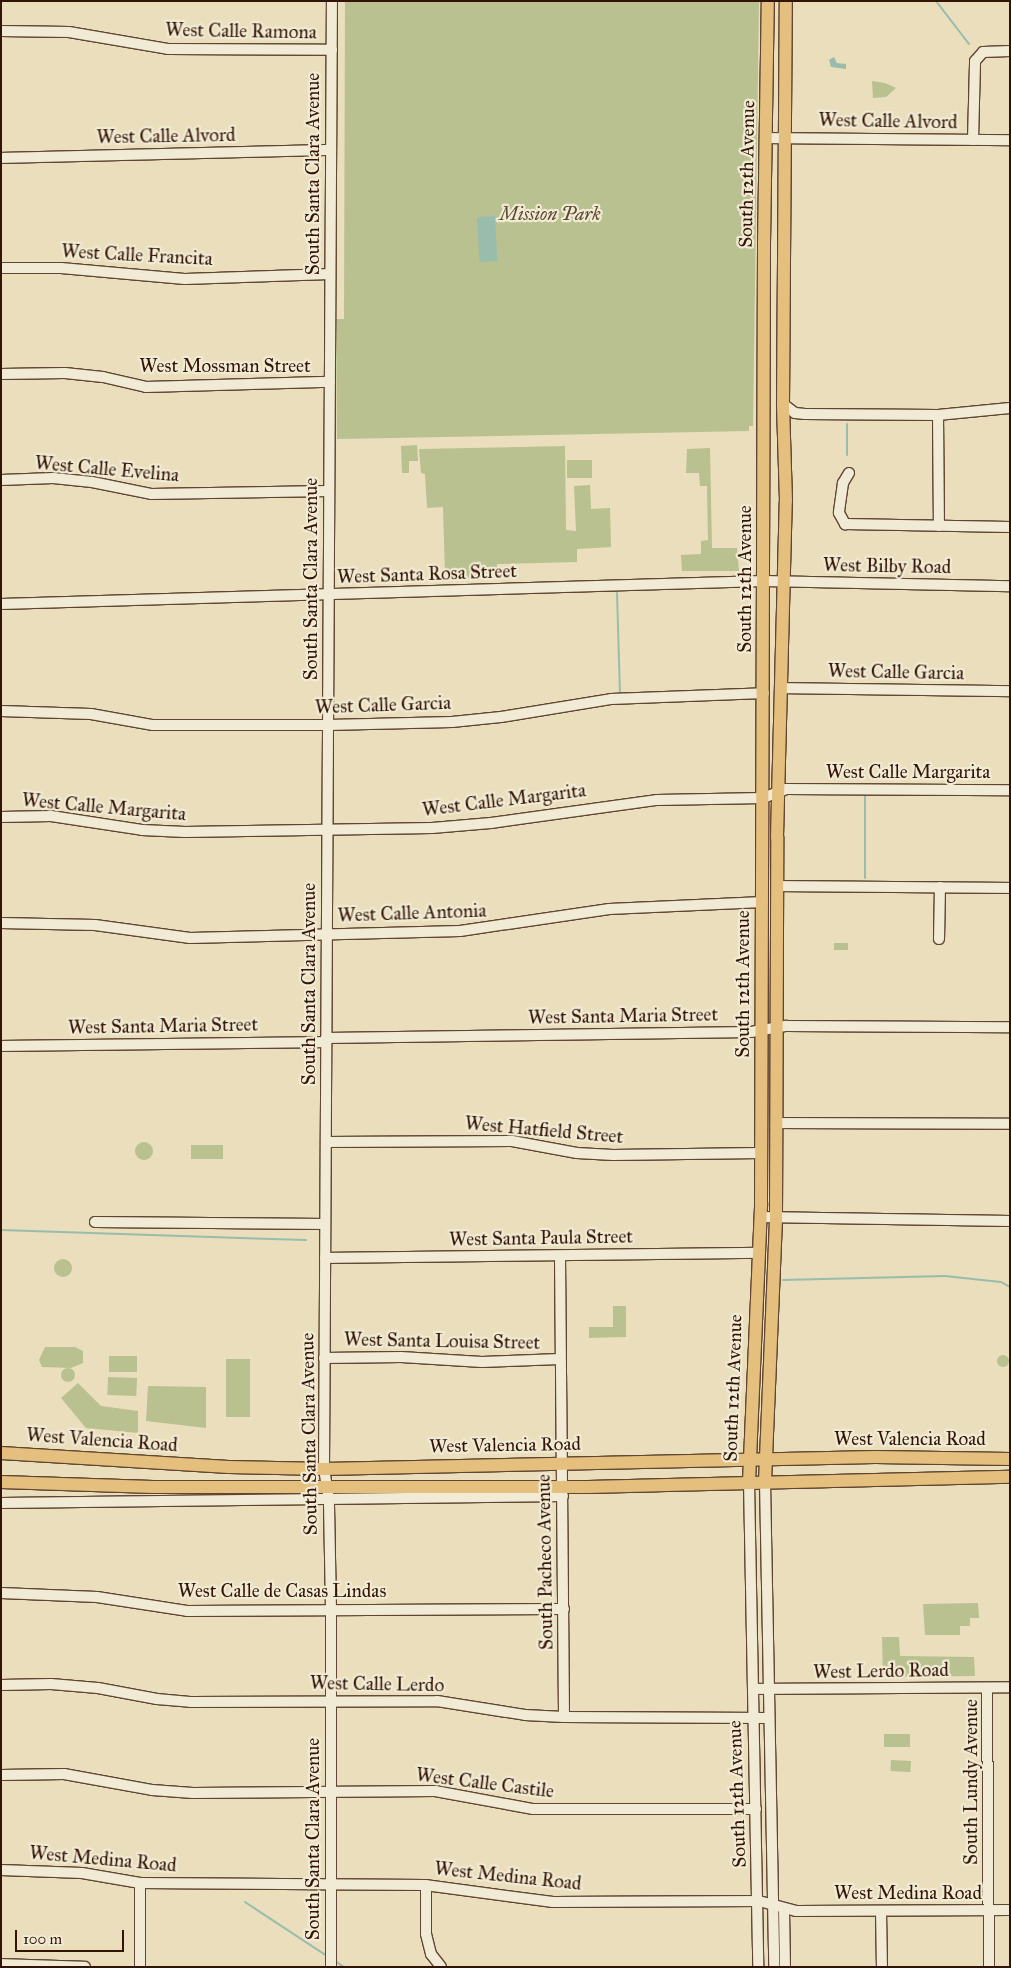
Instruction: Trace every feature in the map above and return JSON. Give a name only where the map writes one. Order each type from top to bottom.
[{"type":"main road","name":"South 12th Avenue","points":[[749,1482],[760,1217],[768,1]]},
{"type":"main road","name":"South 12th Avenue","points":[[765,1482],[776,1217],[779,790],[785,582],[783,404],[787,138],[786,1]]},
{"type":"main road","points":[[764,432],[784,432]]},
{"type":"main road","points":[[757,1285],[763,1304],[772,1307]]},
{"type":"main road","name":"West Valencia Road","points":[[1,1453],[229,1468],[324,1469],[749,1459],[1010,1459]]},
{"type":"main road","points":[[982,1478],[983,1459]]},
{"type":"main road","name":"West Valencia Road","points":[[1,1482],[153,1487],[327,1485],[562,1491],[749,1482],[1010,1478]]},
{"type":"street","name":"South Santa Clara Avenue","points":[[331,1967],[331,1610],[329,1500],[324,1469],[324,1358],[332,1]]},
{"type":"street","name":"West Calle Ramona","points":[[1,31],[69,32],[168,49],[332,50]]},
{"type":"street","points":[[973,140],[974,69],[977,52],[1010,51]]},
{"type":"street","name":"West Calle Alvord","points":[[767,138],[1010,140]]},
{"type":"street","name":"West Calle Alvord","points":[[1,158],[331,150]]},
{"type":"street","name":"West Calle Francita","points":[[1,268],[61,268],[185,279],[330,274]]},
{"type":"street","name":"West Mossman Street","points":[[1,374],[65,373],[103,377],[146,387],[330,382]]},
{"type":"street","points":[[783,404],[795,413],[805,414],[938,415],[1010,408]]},
{"type":"street","points":[[785,450],[792,418],[805,414]]},
{"type":"street","points":[[938,415],[938,526]]},
{"type":"street","points":[[849,473],[843,483],[839,513],[846,524],[1010,527]]},
{"type":"street","name":"West Calle Evelina","points":[[1,480],[53,478],[92,482],[151,494],[329,491]]},
{"type":"street","name":"West Bilby Road","points":[[764,581],[1010,586]]},
{"type":"street","name":"West Santa Rosa Street","points":[[1,604],[764,581]]},
{"type":"street","name":"West Calle Garcia","points":[[781,688],[1010,691]]},
{"type":"street","name":"West Calle Garcia","points":[[1,711],[90,714],[153,725],[328,725],[452,722],[501,717],[611,699],[764,693]]},
{"type":"street","name":"West Calle Margarita","points":[[1,817],[51,816],[142,830],[185,832],[432,828],[491,823],[657,800],[762,798],[779,790],[1010,790]]},
{"type":"street","points":[[778,886],[1010,888]]},
{"type":"street","points":[[939,938],[940,887]]},
{"type":"street","name":"West Calle Antonia","points":[[1,923],[95,925],[190,938],[460,931],[608,909],[763,902]]},
{"type":"street","name":"West Santa Maria Street","points":[[1,1046],[762,1030],[777,1027],[1010,1027]]},
{"type":"street","points":[[777,1123],[1010,1124]]},
{"type":"street","name":"West Hatfield Street","points":[[326,1142],[512,1141],[577,1153],[614,1155],[760,1153]]},
{"type":"street","points":[[760,1217],[1010,1220]]},
{"type":"street","points":[[96,1222],[325,1224]]},
{"type":"street","name":"West Santa Paula Street","points":[[325,1258],[758,1253]]},
{"type":"street","name":"South Pacheco Avenue","points":[[560,1256],[564,1717]]},
{"type":"street","name":"West Santa Louisa Street","points":[[324,1358],[402,1357],[482,1362],[560,1360]]},
{"type":"street","name":"South 12th Avenue","points":[[749,1482],[752,1718],[759,1901],[758,1967]]},
{"type":"street","name":"South 12th Avenue","points":[[765,1482],[774,1967]]},
{"type":"street","name":"West Valencia Road","points":[[1,1503],[329,1500],[562,1491]]},
{"type":"street","name":"West Calle de Casas Lindas","points":[[1,1593],[97,1597],[187,1611],[564,1609]]},
{"type":"street","name":"West Calle Lerdo","points":[[1,1685],[88,1687],[190,1702],[437,1701],[525,1715],[564,1717],[768,1718]]},
{"type":"street","name":"West Lerdo Road","points":[[753,1689],[1010,1687]]},
{"type":"street","name":"South Lundy Avenue","points":[[988,1688],[989,1967]]},
{"type":"street","name":"West Calle Castile","points":[[1,1775],[64,1774],[152,1790],[193,1793],[435,1791],[533,1809],[756,1809]]},
{"type":"street","name":"West Medina Road","points":[[1,1870],[82,1872],[140,1883],[426,1885],[553,1902],[759,1901],[774,1908],[784,1910],[1010,1910]]},
{"type":"street","points":[[140,1883],[140,1967]]},
{"type":"street","points":[[426,1885],[426,1934],[431,1954],[440,1967]]},
{"type":"street","points":[[784,1910],[785,1967]]},
{"type":"street","points":[[881,1911],[882,1967]]},
{"type":"street","points":[[1,1964],[85,1967]]},
{"type":"green space","name":"Mission Park","points":[[345,1],[759,1],[753,426],[749,426],[749,431],[337,439],[336,319],[344,319]]},
{"type":"green space","points":[[872,81],[885,83],[896,88],[886,97],[873,98]]},
{"type":"green space","points":[[417,445],[418,461],[409,461],[409,473],[402,473],[401,446]]},
{"type":"green space","points":[[565,446],[566,530],[576,531],[574,486],[590,485],[591,509],[610,508],[611,547],[577,549],[577,562],[497,564],[497,577],[462,578],[445,574],[443,507],[427,508],[425,474],[421,473],[419,449]]},
{"type":"green space","points":[[710,448],[712,548],[737,548],[739,571],[682,571],[681,555],[701,554],[701,541],[708,540],[707,486],[700,486],[699,473],[686,473],[687,449]]},
{"type":"green space","points":[[567,460],[592,460],[592,478],[567,478]]},
{"type":"green space","points":[[834,943],[848,943],[848,950],[834,950]]},
{"type":"green space","points":[[144,1142],[150,1145],[153,1151],[150,1157],[144,1160],[138,1157],[135,1151],[138,1145]]},
{"type":"green space","points":[[191,1145],[223,1145],[223,1159],[191,1159]]},
{"type":"green space","points":[[63,1259],[69,1262],[72,1268],[69,1274],[63,1277],[57,1274],[54,1268],[57,1262]]},
{"type":"green space","points":[[613,1306],[626,1306],[626,1337],[589,1338],[589,1327],[613,1327]]},
{"type":"green space","points":[[45,1347],[75,1347],[83,1351],[83,1363],[71,1368],[42,1367],[39,1360]]},
{"type":"green space","points":[[1003,1355],[1009,1361],[1003,1367],[997,1361]]},
{"type":"green space","points":[[109,1356],[137,1356],[137,1372],[109,1372]]},
{"type":"green space","points":[[226,1359],[250,1359],[250,1417],[226,1417]]},
{"type":"green space","points":[[68,1368],[73,1370],[75,1375],[73,1380],[68,1382],[63,1380],[61,1375],[63,1370]]},
{"type":"green space","points":[[108,1377],[137,1378],[136,1396],[107,1395]]},
{"type":"green space","points":[[78,1383],[101,1406],[138,1411],[138,1433],[86,1428],[61,1398]]},
{"type":"green space","points":[[148,1386],[206,1387],[206,1428],[146,1421]]},
{"type":"green space","points":[[978,1603],[979,1618],[970,1618],[970,1626],[960,1626],[960,1635],[925,1635],[923,1604]]},
{"type":"green space","points":[[882,1637],[899,1637],[900,1656],[974,1657],[975,1676],[883,1677]]},
{"type":"green space","points":[[884,1734],[910,1734],[910,1747],[884,1747]]},
{"type":"green space","points":[[891,1760],[911,1761],[910,1772],[890,1771]]},
{"type":"shaded area","points":[[834,57],[837,63],[846,64],[846,69],[831,67],[829,60]]},
{"type":"shaded area","points":[[495,216],[497,261],[479,262],[477,217]]},
{"type":"waterway","points":[[936,1],[969,44]]},
{"type":"waterway","points":[[847,424],[847,455]]},
{"type":"waterway","points":[[617,593],[620,694]]},
{"type":"waterway","points":[[865,795],[865,878]]},
{"type":"waterway","points":[[1,1230],[306,1240]]},
{"type":"waterway","points":[[783,1280],[945,1276],[1001,1282],[1010,1287]]},
{"type":"waterway","points":[[245,1902],[327,1956]]},
{"type":"waterway","points":[[335,1961],[344,1967]]}]
